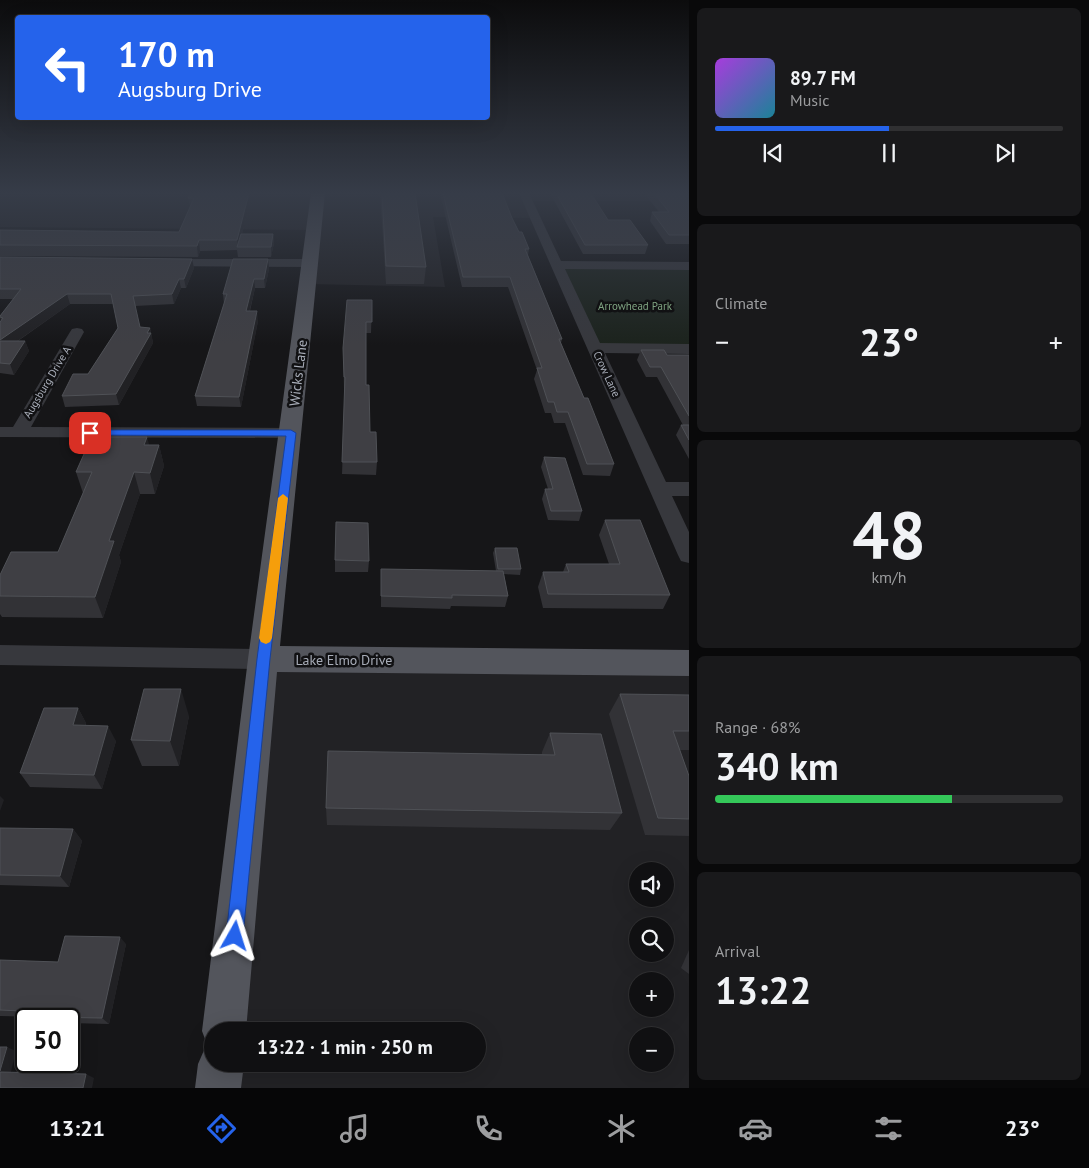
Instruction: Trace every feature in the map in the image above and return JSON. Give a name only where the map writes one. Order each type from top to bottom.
[{"type":"main road","name":"Wicks Lane","points":[[225,1022],[263,659],[313,244]]},
{"type":"main road","name":"Lake Elmo Drive","points":[[263,659],[689,663]]},
{"type":"main road","points":[[218,1088],[220,1072]]},
{"type":"street","name":"Crow Lane","points":[[547,244],[661,489],[689,555]]},
{"type":"street","points":[[156,262],[311,263]]},
{"type":"street","points":[[556,265],[689,266]]},
{"type":"street","name":"Augsburg Drive A","points":[[9,432],[77,332]]},
{"type":"street","points":[[595,348],[689,349]]},
{"type":"street","points":[[9,432],[291,433]]},
{"type":"street","points":[[661,489],[689,489]]},
{"type":"street","name":"Lake Elmo Drive","points":[[0,655],[263,659]]},
{"type":"shaded area","points":[[312,244],[438,244],[445,287],[308,284]]},
{"type":"shaded area","points":[[263,659],[689,661],[689,1088],[216,1088],[218,1072],[486,1072],[486,1022],[224,1022]]},
{"type":"green space","name":"Arrowhead Park","points":[[562,265],[689,267],[689,347],[600,345]]},
{"type":"building","points":[[0,244],[198,244],[197,246]]},
{"type":"building","points":[[238,244],[271,244],[271,247],[237,247]]},
{"type":"building","points":[[385,244],[423,244],[426,267],[386,266]]},
{"type":"building","points":[[455,244],[527,244],[529,249],[525,249],[562,339],[559,339],[584,398],[588,398],[614,464],[587,464],[568,412],[557,412],[554,402],[548,402],[537,368],[542,368],[510,277],[463,277]]},
{"type":"building","points":[[584,244],[648,245],[585,245]]},
{"type":"building","points":[[0,257],[192,259],[184,279],[179,279],[172,294],[133,296],[140,327],[150,328],[147,333],[151,333],[116,394],[62,396],[73,374],[88,374],[118,328],[111,294],[67,294],[0,340],[0,322],[3,318],[0,316],[21,289],[0,289]]},
{"type":"building","points":[[233,259],[268,259],[264,279],[254,279],[246,311],[257,311],[239,397],[195,396],[227,294],[223,294]]},
{"type":"building","points":[[347,300],[372,300],[372,322],[366,322],[366,385],[369,385],[370,432],[376,432],[377,462],[342,462],[345,377],[343,348]]},
{"type":"building","points":[[0,341],[25,341],[10,364],[0,363]]},
{"type":"building","points":[[641,350],[664,350],[667,355],[689,355],[689,416],[661,367],[650,367]]},
{"type":"building","points":[[681,425],[689,425],[689,440]]},
{"type":"building","points":[[105,437],[147,437],[144,445],[159,445],[150,473],[134,472],[109,541],[114,541],[95,597],[0,596],[0,575],[11,552],[58,552],[92,472],[76,472],[88,445],[102,445]]},
{"type":"building","points":[[544,457],[565,458],[582,511],[551,511],[545,489],[553,489]]},
{"type":"building","points":[[605,520],[640,520],[670,595],[548,594],[543,572],[569,572],[566,564],[620,564]]},
{"type":"building","points":[[336,522],[368,523],[369,561],[335,560]]},
{"type":"building","points":[[495,548],[517,548],[521,569],[498,569]]},
{"type":"building","points":[[381,569],[503,571],[508,596],[452,595],[452,598],[381,596]]},
{"type":"building","points":[[144,689],[181,689],[170,741],[131,740]]},
{"type":"building","points":[[620,694],[689,695],[689,731],[673,731],[689,776],[689,819],[658,818]]},
{"type":"building","points":[[44,708],[78,708],[73,725],[108,726],[94,775],[20,773]]},
{"type":"building","points":[[550,733],[601,734],[622,813],[326,808],[328,751],[555,755]]},
{"type":"building","points":[[0,828],[73,829],[60,876],[0,875]]},
{"type":"building","points":[[65,936],[120,937],[102,1018],[80,1018],[80,1008],[15,1008],[15,1011],[0,1010],[0,960],[58,962]]},
{"type":"building","points":[[0,1047],[7,1047],[0,1071]]},
{"type":"building","points":[[0,1072],[86,1074],[83,1088],[0,1088]]},
{"type":"slow traffic","points":[[266,638],[283,498]]},
{"type":"route","points":[[90,433],[291,433],[263,659],[235,936]]}]
